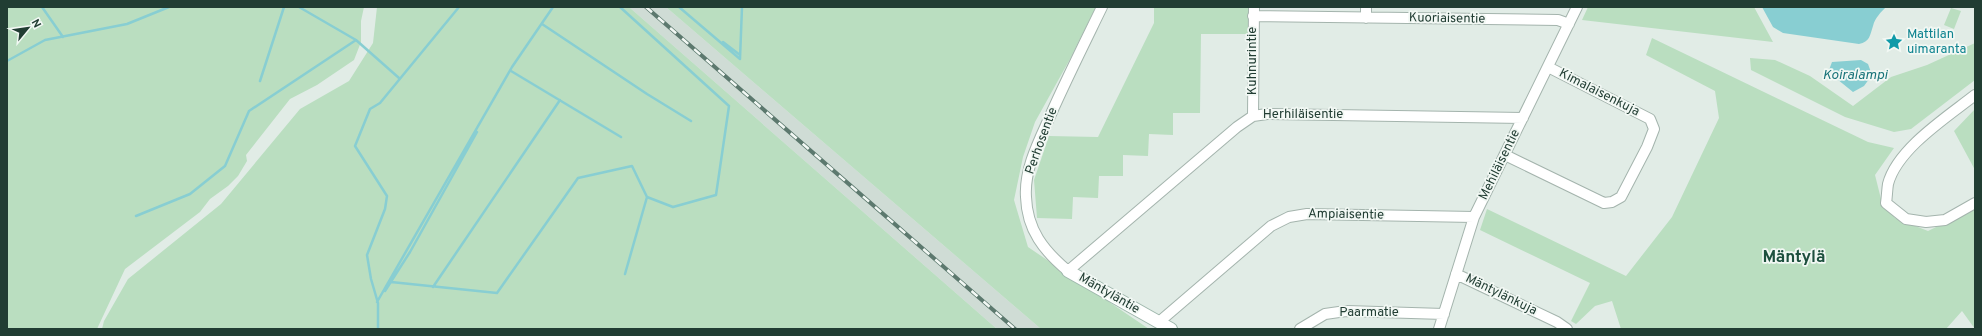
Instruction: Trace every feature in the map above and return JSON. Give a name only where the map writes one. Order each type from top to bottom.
[{"type":"street","name":"Perhosentie","points":[[1068,271],[1051,257],[1042,247],[1030,223],[1026,197],[1029,171],[1038,143],[1102,7]]},
{"type":"street","points":[[1366,7],[1366,18]]},
{"type":"street","name":"Mehiläisentie","points":[[1439,329],[1474,218],[1577,7]]},
{"type":"street","name":"Kuoriaisentie","points":[[1253,11],[1366,18],[1558,20],[1569,24]]},
{"type":"street","name":"Kuhnurintie","points":[[1253,11],[1253,116]]},
{"type":"street","name":"Kimalaisenkuja","points":[[1505,155],[1604,203],[1612,202],[1621,197],[1648,147],[1654,129],[1650,119],[1548,67]]},
{"type":"street","points":[[1975,95],[1908,149],[1896,166],[1888,184],[1886,203],[1906,219],[1926,222],[1945,220],[1975,203]]},
{"type":"street","name":"Herhiläisentie","points":[[1068,271],[1236,127],[1253,116],[1267,114],[1523,118]]},
{"type":"street","name":"Ampiaisentie","points":[[1159,322],[1271,226],[1289,217],[1307,214],[1474,218]]},
{"type":"street","name":"Mäntyläntie","points":[[1068,271],[1171,329]]},
{"type":"street","name":"Mäntylänkuja","points":[[1456,274],[1557,322],[1567,329]]},
{"type":"street","name":"Paarmatie","points":[[1300,329],[1325,314],[1346,311],[1444,314]]},
{"type":"shaded area","points":[[629,7],[666,7],[1041,329],[997,329]]},
{"type":"green space","points":[[7,7],[364,7],[361,21],[361,42],[354,60],[317,85],[290,99],[246,155],[247,161],[238,176],[228,186],[210,199],[200,212],[125,269],[97,329],[7,329]]},
{"type":"green space","points":[[377,7],[629,7],[997,329],[102,329],[104,321],[128,279],[221,204],[300,109],[349,81],[373,43]]},
{"type":"green space","points":[[666,7],[1096,7],[1070,59],[1035,122],[1023,157],[1014,200],[1028,247],[1149,329],[1041,329]]},
{"type":"green space","points":[[1154,7],[1248,7],[1248,34],[1201,34],[1200,113],[1173,113],[1173,135],[1149,134],[1148,156],[1123,155],[1123,176],[1099,176],[1098,198],[1073,197],[1072,219],[1037,218],[1034,180],[1049,136],[1098,137],[1154,23]]},
{"type":"green space","points":[[1588,7],[1754,7],[1773,42],[1582,20]]},
{"type":"green space","points":[[1951,8],[1961,11],[1954,29],[1944,25]]},
{"type":"green space","points":[[1652,38],[1868,142],[1894,148],[1875,175],[1882,203],[1895,218],[1928,231],[1975,208],[1975,329],[1962,311],[1946,329],[1621,329],[1612,301],[1595,306],[1576,324],[1571,321],[1590,283],[1480,230],[1487,209],[1626,276],[1672,217],[1719,118],[1715,91],[1646,55]]},
{"type":"green space","points":[[1975,43],[1975,80],[1911,129],[1894,132],[1845,117],[1751,70],[1750,58],[1775,60],[1810,76],[1853,106],[1891,77],[1927,65]]},
{"type":"green space","points":[[1975,109],[1975,170],[1954,131]]},
{"type":"water","points":[[1762,7],[1886,7],[1875,20],[1867,40],[1859,44],[1783,33],[1773,27]]},
{"type":"water","name":"Koiralampi","points":[[1861,60],[1868,64],[1872,75],[1864,86],[1853,92],[1832,75],[1829,70],[1832,62]]},
{"type":"waterway","points":[[42,7],[63,37]]},
{"type":"waterway","points":[[7,61],[45,40],[127,24],[169,7]]},
{"type":"waterway","points":[[260,81],[284,7]]},
{"type":"waterway","points":[[299,7],[356,40],[399,78]]},
{"type":"waterway","points":[[378,329],[378,303],[371,279],[367,255],[385,209],[387,196],[355,146],[370,109],[380,103],[459,7]]},
{"type":"waterway","points":[[377,302],[512,67],[553,7]]},
{"type":"waterway","points":[[620,7],[729,106],[716,195],[673,207],[647,197]]},
{"type":"waterway","points":[[679,7],[740,59],[742,7]]},
{"type":"waterway","points":[[542,24],[647,94],[691,121]]},
{"type":"waterway","points":[[136,216],[190,194],[225,166],[249,111],[356,40]]},
{"type":"waterway","points":[[723,42],[740,55]]},
{"type":"waterway","points":[[511,71],[621,137]]},
{"type":"waterway","points":[[433,287],[560,100]]},
{"type":"waterway","points":[[385,291],[410,252],[477,132]]},
{"type":"waterway","points":[[391,282],[497,293],[578,178],[632,166],[647,197],[625,274]]},
{"type":"railway","points":[[646,7],[1015,329]]},
{"type":"place","name":"Mattilan uimaranta","points":[[1894,42]]},
{"type":"district","name":"Mäntylä","points":[[1794,258]]}]
